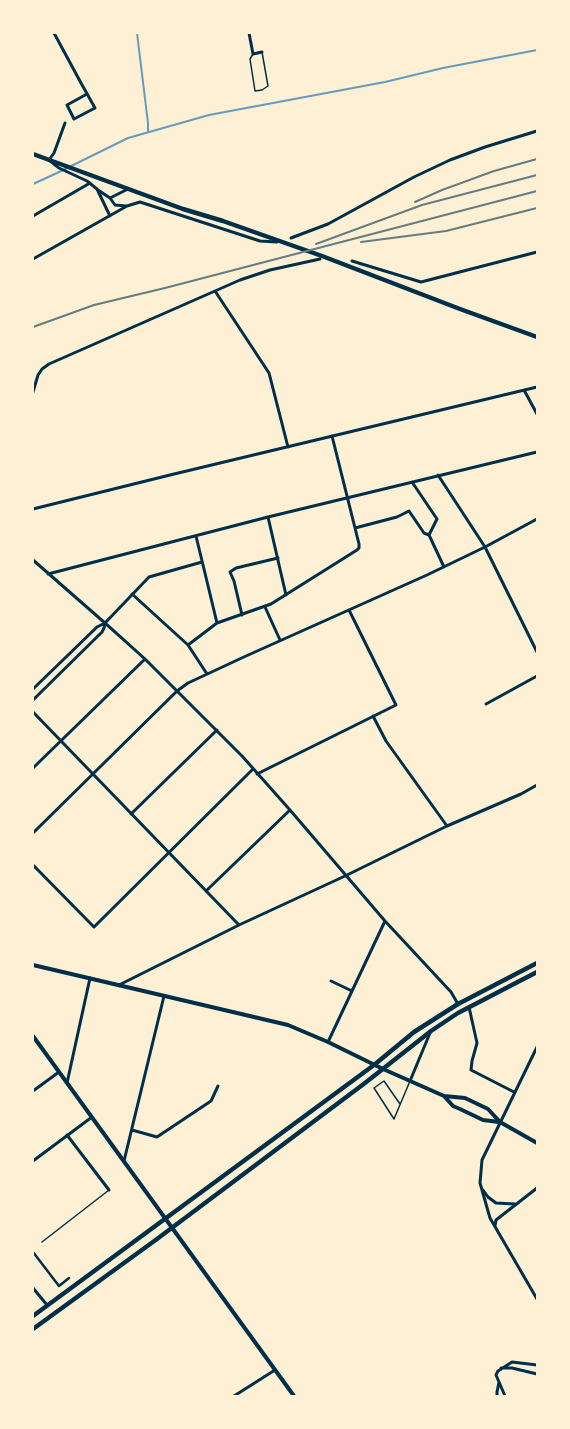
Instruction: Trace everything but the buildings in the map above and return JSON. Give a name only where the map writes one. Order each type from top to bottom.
[{"type":"main road","points":[[33,154],[74,171],[129,188],[183,209],[273,238],[537,337]]},
{"type":"main road","points":[[33,1316],[374,1065],[414,1032],[458,1004],[537,963]]},
{"type":"main road","points":[[33,1329],[384,1070],[431,1031],[451,1017],[537,972]]},
{"type":"street","points":[[54,33],[95,108],[74,119],[67,105],[87,94]]},
{"type":"street","points":[[248,33],[253,54],[262,52]]},
{"type":"street","points":[[49,160],[54,153],[65,123]]},
{"type":"street","points":[[291,238],[332,222],[414,177],[450,160],[485,147],[537,131]]},
{"type":"street","points":[[74,171],[110,198],[116,206],[127,206]]},
{"type":"street","points":[[33,216],[90,183]]},
{"type":"street","points":[[110,198],[129,188]]},
{"type":"street","points":[[97,189],[110,216]]},
{"type":"street","points":[[33,259],[127,206],[138,202],[144,202],[251,238],[268,242],[277,242]]},
{"type":"street","points":[[352,261],[416,282],[422,282],[537,252]]},
{"type":"street","points":[[33,392],[37,377],[46,366],[240,280],[270,270],[320,259]]},
{"type":"street","points":[[215,291],[269,373],[288,447]]},
{"type":"street","points":[[33,509],[537,387]]},
{"type":"street","points":[[524,390],[537,414]]},
{"type":"street","points":[[188,645],[217,623],[266,607],[358,549],[359,544],[332,436]]},
{"type":"street","points":[[48,574],[268,517],[537,452]]},
{"type":"street","points":[[438,476],[485,547],[537,652]]},
{"type":"street","points":[[412,482],[437,519],[429,535]]},
{"type":"street","points":[[355,528],[397,517],[409,511],[424,533],[429,535],[444,567]]},
{"type":"street","points":[[268,517],[286,595]]},
{"type":"street","points":[[33,833],[94,775],[178,691],[188,683],[444,567],[537,519]]},
{"type":"street","points":[[196,536],[217,623]]},
{"type":"street","points":[[242,615],[234,581],[230,572],[236,568],[278,558]]},
{"type":"street","points":[[33,560],[105,623],[178,691],[217,730],[290,810],[385,921],[451,992],[458,1004]]},
{"type":"street","points":[[33,690],[97,627],[105,623],[148,577],[202,562]]},
{"type":"street","points":[[132,594],[188,645],[207,674]]},
{"type":"street","points":[[266,607],[280,640]]},
{"type":"street","points":[[257,774],[396,705],[349,610]]},
{"type":"street","points":[[33,700],[102,632],[105,623]]},
{"type":"street","points":[[33,768],[145,660]]},
{"type":"street","points":[[486,704],[537,676]]},
{"type":"street","points":[[33,712],[239,925]]},
{"type":"street","points":[[373,716],[386,741],[446,826]]},
{"type":"street","points":[[131,814],[217,730]]},
{"type":"street","points":[[33,865],[94,927],[253,770]]},
{"type":"street","points":[[119,985],[239,925],[345,876],[446,826],[537,785]]},
{"type":"street","points":[[206,891],[290,810]]},
{"type":"street","points":[[328,1042],[385,921]]},
{"type":"street","points":[[33,965],[288,1025],[444,1096],[454,1096],[488,1109],[500,1122],[537,1143]]},
{"type":"street","points":[[67,1082],[90,978]]},
{"type":"street","points":[[331,981],[352,991]]},
{"type":"street","points":[[124,1161],[164,996]]},
{"type":"street","points":[[469,1007],[477,1043],[471,1070],[514,1092]]},
{"type":"street","points":[[410,1081],[431,1031]]},
{"type":"street","points":[[33,1036],[294,1396]]},
{"type":"street","points":[[537,1047],[482,1160],[480,1175],[481,1187],[490,1218],[537,1299]]},
{"type":"street","points":[[33,1091],[59,1072]]},
{"type":"street","points":[[132,1130],[157,1137],[211,1101],[218,1086]]},
{"type":"street","points":[[444,1096],[453,1106],[483,1120],[500,1122]]},
{"type":"street","points":[[33,1160],[92,1117]]},
{"type":"street","points":[[67,1135],[109,1190]]},
{"type":"street","points":[[481,1187],[488,1197],[496,1203],[516,1204]]},
{"type":"street","points":[[495,1228],[496,1220],[537,1188]]},
{"type":"street","points":[[33,1252],[59,1286],[69,1278]]},
{"type":"street","points":[[33,1288],[47,1306]]},
{"type":"street","points":[[505,1396],[496,1375],[501,1368],[512,1362],[537,1365]]},
{"type":"street","points":[[501,1368],[512,1368],[537,1374]]},
{"type":"street","points":[[234,1396],[275,1370]]},
{"type":"street","points":[[497,1396],[499,1382]]},
{"type":"lane","points":[[253,54],[250,59],[255,91],[262,90],[268,86],[262,52]]},
{"type":"lane","points":[[400,1104],[384,1081],[374,1088],[394,1119],[410,1081]]},
{"type":"lane","points":[[42,1242],[109,1190]]},
{"type":"waterway","points":[[137,33],[148,131]]},
{"type":"waterway","points":[[33,184],[128,138],[209,115],[385,82],[443,68],[537,50]]},
{"type":"railway","points":[[415,202],[442,190],[494,171],[537,159]]},
{"type":"railway","points":[[316,244],[422,205],[537,175]]},
{"type":"railway","points":[[33,327],[94,305],[165,288],[537,191]]},
{"type":"railway","points":[[361,242],[446,231],[537,208]]}]
